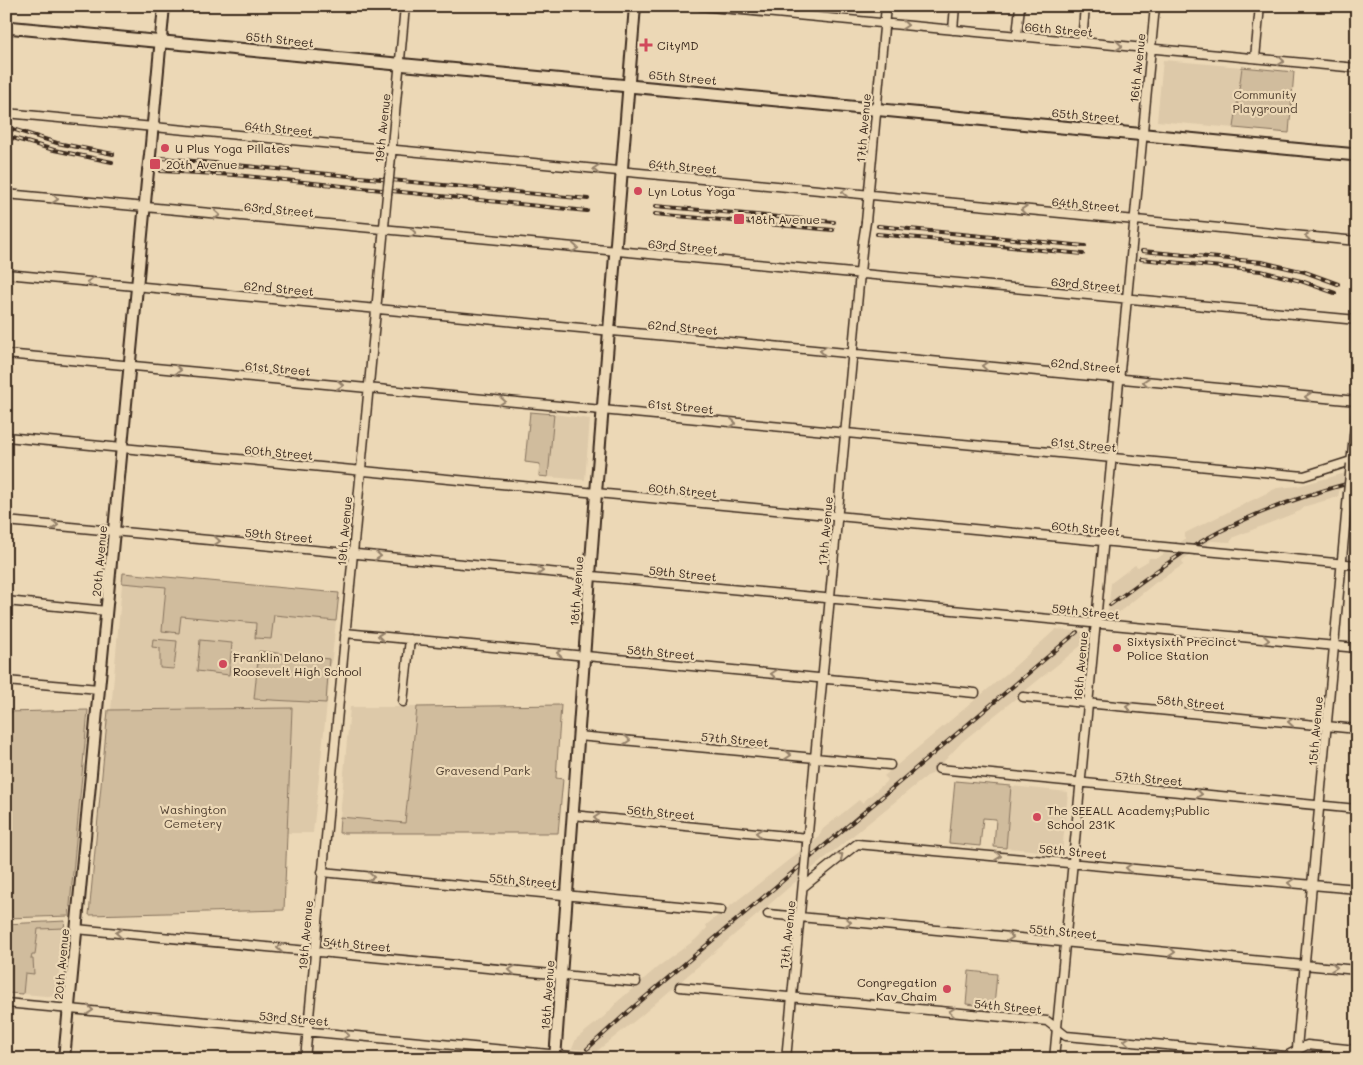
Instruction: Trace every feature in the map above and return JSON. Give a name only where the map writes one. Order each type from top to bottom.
[{"type":"main road","name":"65th Street","points":[[6,27],[1357,155]]},
{"type":"street","name":"20th Avenue","points":[[64,1059],[164,6]]},
{"type":"street","name":"19th Avenue","points":[[305,1059],[405,6]]},
{"type":"street","name":"18th Avenue","points":[[555,1057],[602,410],[635,6]]},
{"type":"street","name":"66th Street","points":[[700,6],[1357,68]]},
{"type":"street","name":"17th Avenue","points":[[786,1059],[886,6]]},
{"type":"street","points":[[953,30],[955,6]]},
{"type":"street","points":[[1017,36],[1020,6]]},
{"type":"street","points":[[1082,42],[1085,6]]},
{"type":"street","name":"16th Avenue","points":[[1054,1059],[1155,6]]},
{"type":"street","points":[[1255,58],[1260,6]]},
{"type":"street","name":"64th Street","points":[[6,114],[1357,241]]},
{"type":"street","name":"63rd Street","points":[[6,194],[1357,320]]},
{"type":"street","name":"62nd Street","points":[[6,274],[1357,401]]},
{"type":"street","name":"61st Street","points":[[6,354],[1304,476],[1351,462]]},
{"type":"street","name":"15th Avenue","points":[[1296,1055],[1342,564],[1351,494],[1351,462],[1357,406]]},
{"type":"street","name":"60th Street","points":[[6,437],[1357,565]]},
{"type":"street","name":"59th Street","points":[[6,521],[1357,648]]},
{"type":"street","points":[[6,601],[107,610]]},
{"type":"street","name":"58th Street","points":[[345,633],[975,693]]},
{"type":"street","points":[[403,702],[410,639]]},
{"type":"street","points":[[6,681],[99,689]]},
{"type":"street","name":"58th Street","points":[[1023,698],[1357,729]]},
{"type":"street","name":"57th Street","points":[[578,736],[890,765]]},
{"type":"street","name":"57th Street","points":[[939,769],[1357,809]]},
{"type":"street","name":"56th Street","points":[[572,815],[807,841]]},
{"type":"street","name":"56th Street","points":[[803,887],[856,844],[1357,889]]},
{"type":"street","name":"55th Street","points":[[322,872],[721,910]]},
{"type":"street","name":"55th Street","points":[[768,914],[1357,970]]},
{"type":"street","name":"54th Street","points":[[76,929],[636,982]]},
{"type":"street","name":"54th Street","points":[[680,987],[1047,1021],[1066,1036],[1276,1056],[1296,1055],[1307,1046],[1357,1050]]},
{"type":"street","name":"53rd Street","points":[[6,1003],[308,1031],[555,1057],[602,1059]]},
{"type":"shaded area","points":[[1163,60],[1242,67],[1234,128],[1157,121]]},
{"type":"shaded area","points":[[554,414],[590,419],[585,480],[548,477]]},
{"type":"shaded area","points":[[1357,470],[1357,484],[1340,488],[1338,497],[1306,506],[1300,511],[1234,537],[1230,542],[1211,541],[1182,560],[1183,565],[1155,583],[1112,618],[1108,612],[1111,583],[1135,565],[1138,567],[1148,561],[1149,558],[1158,558],[1185,539],[1185,533],[1277,488],[1298,486]]},
{"type":"shaded area","name":"Franklin Delano Roosevelt High School","points":[[123,573],[339,593],[313,833],[287,833],[292,708],[111,710]]},
{"type":"shaded area","points":[[1056,629],[1085,632],[1083,644],[963,741],[932,774],[927,776],[794,883],[642,1015],[597,1051],[572,1049],[576,1039],[606,1015],[617,1002],[659,966],[695,940],[707,928],[706,925],[818,837],[823,829],[859,800],[862,803],[888,780],[884,776],[1006,674]]},
{"type":"shaded area","points":[[350,707],[417,707],[405,823],[340,817]]},
{"type":"shaded area","name":"The SEEALL Academy;Public School 231K","points":[[1011,786],[1068,792],[1062,853],[1006,848]]},
{"type":"shaded area","points":[[64,928],[57,997],[23,994],[25,973],[34,973],[31,959],[32,955],[35,955],[38,929]]},
{"type":"green space","name":"Community Playground","points":[[1242,67],[1294,72],[1289,133],[1234,128]]},
{"type":"green space","points":[[530,412],[554,414],[548,477],[539,476],[540,464],[525,462]]},
{"type":"green space","points":[[123,573],[339,593],[336,621],[274,615],[271,639],[255,638],[256,623],[181,616],[179,633],[162,631],[166,587],[122,583]]},
{"type":"green space","points":[[153,639],[177,641],[174,669],[160,668],[160,648],[152,647]]},
{"type":"green space","points":[[200,640],[232,643],[229,675],[197,671]]},
{"type":"green space","points":[[259,651],[329,659],[326,703],[254,699]]},
{"type":"green space","name":"Gravesend Park","points":[[561,705],[556,778],[563,779],[558,833],[339,833],[340,817],[405,823],[417,707]]},
{"type":"green space","name":"Washington Cemetery","points":[[292,708],[284,910],[89,915],[108,710]]},
{"type":"green space","points":[[88,710],[69,916],[6,918],[6,712]]},
{"type":"green space","points":[[955,781],[1011,786],[1006,848],[994,847],[996,819],[983,818],[980,846],[949,843]]},
{"type":"green space","points":[[65,921],[64,928],[38,929],[35,955],[32,955],[31,959],[33,959],[34,974],[25,973],[23,994],[6,993],[6,924]]},
{"type":"green space","points":[[969,971],[997,974],[994,1007],[966,1004]]},
{"type":"railway","points":[[6,127],[57,143],[113,154]]},
{"type":"railway","points":[[6,136],[54,150],[112,162]]},
{"type":"railway","points":[[162,158],[588,199]]},
{"type":"railway","points":[[161,171],[235,175],[587,211]]},
{"type":"railway","points":[[656,206],[834,222]]},
{"type":"railway","points":[[655,214],[833,230]]},
{"type":"railway","points":[[878,226],[1085,246]]},
{"type":"railway","points":[[877,234],[1083,254]]},
{"type":"railway","points":[[1142,251],[1262,262],[1305,272],[1338,284]]},
{"type":"railway","points":[[1141,259],[1261,271],[1301,281],[1335,293]]},
{"type":"railway","points":[[1110,605],[1156,571],[1222,530],[1317,492],[1357,481]]},
{"type":"railway","points":[[587,1049],[630,1010],[1077,632]]},
{"type":"place","name":"CityMD","points":[[646,45]]},
{"type":"place","name":"U Plus Yoga Pillates","points":[[165,148]]},
{"type":"place","name":"20th Avenue","points":[[155,164]]},
{"type":"place","name":"Lyn Lotus Yoga","points":[[638,191]]},
{"type":"place","name":"18th Avenue","points":[[739,219]]},
{"type":"place","name":"Sixtysixth Precinct Police Station","points":[[1117,648]]},
{"type":"place","name":"Franklin Delano Roosevelt High School","points":[[223,664]]},
{"type":"place","name":"The SEEALL Academy;Public School 231K","points":[[1037,817]]},
{"type":"place","name":"Congregation Kav Chaim","points":[[947,989]]}]
